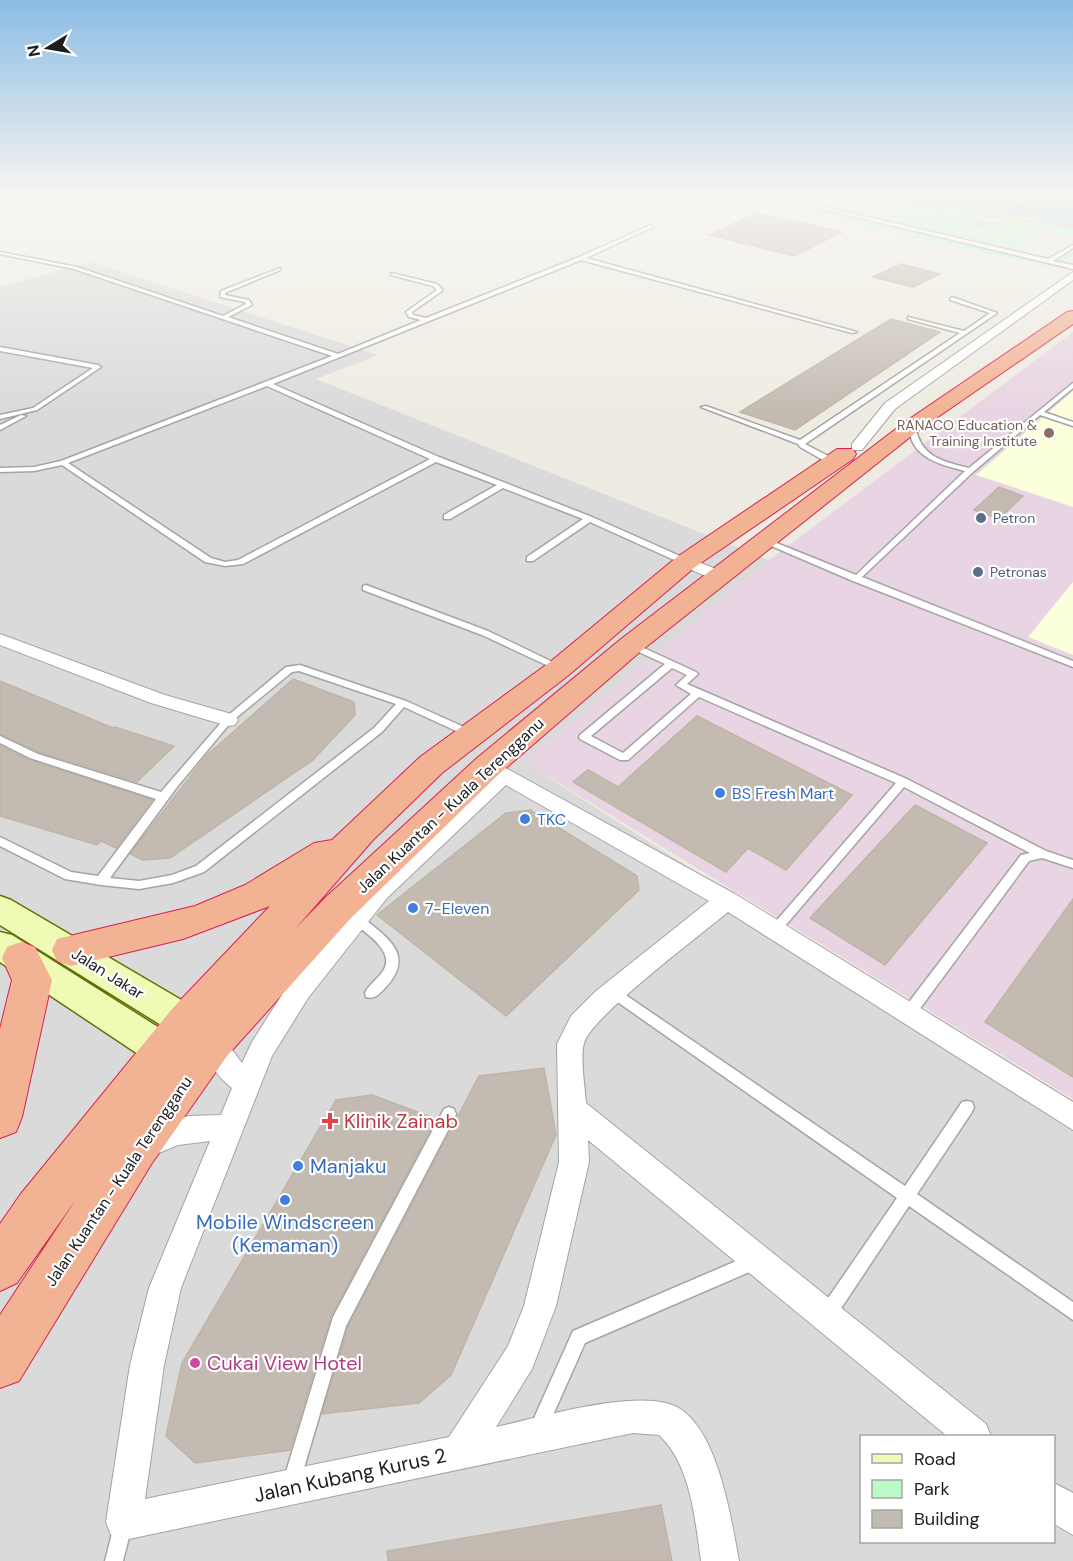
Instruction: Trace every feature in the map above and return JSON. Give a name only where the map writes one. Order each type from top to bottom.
[{"type":"highway","name":"Jalan Kuantan - Kuala Terengganu","points":[[0,1266],[38,1212],[189,1046],[362,831],[431,765],[560,668],[686,562],[1073,297]]},
{"type":"highway","name":"Jalan Kuantan - Kuala Terengganu","points":[[0,1362],[136,1148],[189,1046],[347,913],[631,645],[766,543],[912,426],[1073,316]]},
{"type":"highway","points":[[71,950],[168,930],[217,913],[250,899],[362,831]]},
{"type":"highway","points":[[0,1117],[32,980],[10,952]]},
{"type":"main road","name":"Jalan Jakar","points":[[0,909],[71,950],[189,1046]]},
{"type":"main road","name":"Jalan Jakar","points":[[10,952],[189,1046]]},
{"type":"street","points":[[857,447],[890,406],[1073,275]]},
{"type":"street","points":[[686,562],[720,578]]},
{"type":"street","points":[[0,639],[158,699],[228,720]]},
{"type":"street","points":[[496,770],[727,900],[1073,1117]]},
{"type":"street","name":"Jalan Kubang Kurus 2","points":[[124,1522],[460,1452],[520,1357],[540,1306],[574,1162],[570,1044],[580,1024],[614,992],[727,900]]},
{"type":"street","points":[[124,1522],[147,1365],[165,1288],[261,1050],[347,913]]},
{"type":"street","points":[[189,1046],[249,1084]]},
{"type":"street","points":[[574,1111],[972,1435]]},
{"type":"street","points":[[136,1148],[177,1130],[205,1126],[229,1129]]},
{"type":"street","points":[[460,1452],[633,1416],[668,1420],[689,1442],[713,1516],[720,1561]]},
{"type":"street","points":[[1055,1503],[1073,1517]]},
{"type":"lane","points":[[74,268],[338,356]]},
{"type":"lane","points":[[0,470],[33,470],[63,464],[556,268]]},
{"type":"lane","points":[[617,268],[854,332]]},
{"type":"lane","points":[[224,317],[249,305],[247,302],[222,296],[223,292],[278,269]]},
{"type":"lane","points":[[393,274],[435,285],[440,290],[409,312],[411,316],[426,320]]},
{"type":"lane","points":[[801,443],[994,312],[952,299]]},
{"type":"lane","points":[[910,318],[965,333]]},
{"type":"lane","points":[[0,349],[98,368],[0,428]]},
{"type":"lane","points":[[268,384],[436,459],[589,519],[686,562]]},
{"type":"lane","points":[[856,579],[970,470],[1073,385]]},
{"type":"lane","points":[[704,407],[801,443],[802,447],[833,462]]},
{"type":"lane","points":[[0,417],[28,412]]},
{"type":"lane","points":[[1040,413],[1072,422]]},
{"type":"lane","points":[[912,426],[913,442],[919,449],[934,459],[970,470]]},
{"type":"lane","points":[[63,464],[208,560],[225,564],[240,562],[436,459]]},
{"type":"lane","points":[[447,517],[503,485]]},
{"type":"lane","points":[[530,559],[589,519]]},
{"type":"lane","points":[[766,543],[1073,664]]},
{"type":"lane","points":[[366,588],[485,633],[560,668]]},
{"type":"lane","points":[[631,645],[693,675],[681,685],[903,782],[1042,854],[1073,864]]},
{"type":"lane","points":[[671,664],[584,737],[625,759],[698,693]]},
{"type":"lane","points":[[101,881],[163,798],[228,720],[289,669],[295,668],[402,703],[471,734]]},
{"type":"lane","points":[[2,844],[69,876],[139,885],[173,879],[200,869],[378,730],[402,703]]},
{"type":"lane","points":[[0,739],[34,756],[163,798]]},
{"type":"lane","points":[[775,930],[903,782]]},
{"type":"lane","points":[[908,1014],[1025,858],[1042,854]]},
{"type":"lane","points":[[347,913],[394,956],[395,966],[388,977],[371,993]]},
{"type":"lane","points":[[614,992],[1073,1312]]},
{"type":"lane","points":[[826,1316],[906,1195],[968,1107]]},
{"type":"lane","points":[[290,1489],[339,1323],[449,1114]]},
{"type":"lane","points":[[535,1436],[579,1337],[757,1260]]},
{"type":"lane","points":[[114,1561],[124,1522]]},
{"type":"shaded area","points":[[69,268],[108,268],[378,355],[316,379],[769,560],[524,762],[1073,1112],[1073,1561],[0,1561],[0,287]]},
{"type":"shaded area","points":[[1073,332],[1073,1099],[524,762],[769,560]]},
{"type":"shaded area","name":"RANACO Education & Training Institute","points":[[1073,391],[1073,507],[976,475]]},
{"type":"shaded area","points":[[1073,582],[1073,655],[1028,637]]},
{"type":"building","points":[[893,268],[916,268],[940,274],[913,287],[873,277]]},
{"type":"building","points":[[891,319],[940,332],[795,430],[740,412]]},
{"type":"building","points":[[999,487],[1023,496],[999,519],[974,510]]},
{"type":"building","points":[[293,679],[354,702],[355,715],[313,760],[170,858],[143,860],[130,854],[206,756]]},
{"type":"building","points":[[0,681],[113,728],[174,746],[137,782],[39,752],[0,734]]},
{"type":"building","name":"BS Fresh Mart","points":[[697,716],[852,795],[786,870],[748,848],[726,872],[573,782],[588,770],[618,787]]},
{"type":"building","points":[[0,746],[29,760],[152,800],[116,848],[101,841],[97,845],[0,816]]},
{"type":"building","points":[[915,805],[987,843],[885,965],[810,918]]},
{"type":"building","points":[[530,810],[637,876],[639,890],[506,1016],[377,915],[506,813]]},
{"type":"building","points":[[1073,899],[1073,1077],[985,1022]]},
{"type":"building","points":[[544,1068],[556,1135],[451,1375],[419,1403],[322,1414],[348,1327],[479,1076]]},
{"type":"building","points":[[372,1095],[436,1119],[331,1316],[290,1450],[195,1463],[166,1436],[182,1363],[336,1100]]},
{"type":"building","points":[[661,1505],[672,1561],[388,1561],[387,1551]]},
{"type":"place","name":"RANACO Education & Training Institute","points":[[1049,433]]},
{"type":"place","name":"Petron","points":[[981,518]]},
{"type":"place","name":"Petronas","points":[[978,572]]},
{"type":"place","name":"BS Fresh Mart","points":[[720,793]]},
{"type":"place","name":"TKC","points":[[525,819]]},
{"type":"place","name":"7-Eleven","points":[[413,908]]},
{"type":"place","name":"Klinik Zainab","points":[[330,1121]]},
{"type":"place","name":"Manjaku","points":[[298,1166]]},
{"type":"place","name":"Mobile Windscreen (Kemaman)","points":[[285,1200]]},
{"type":"place","name":"Cukai View Hotel","points":[[195,1363]]}]
